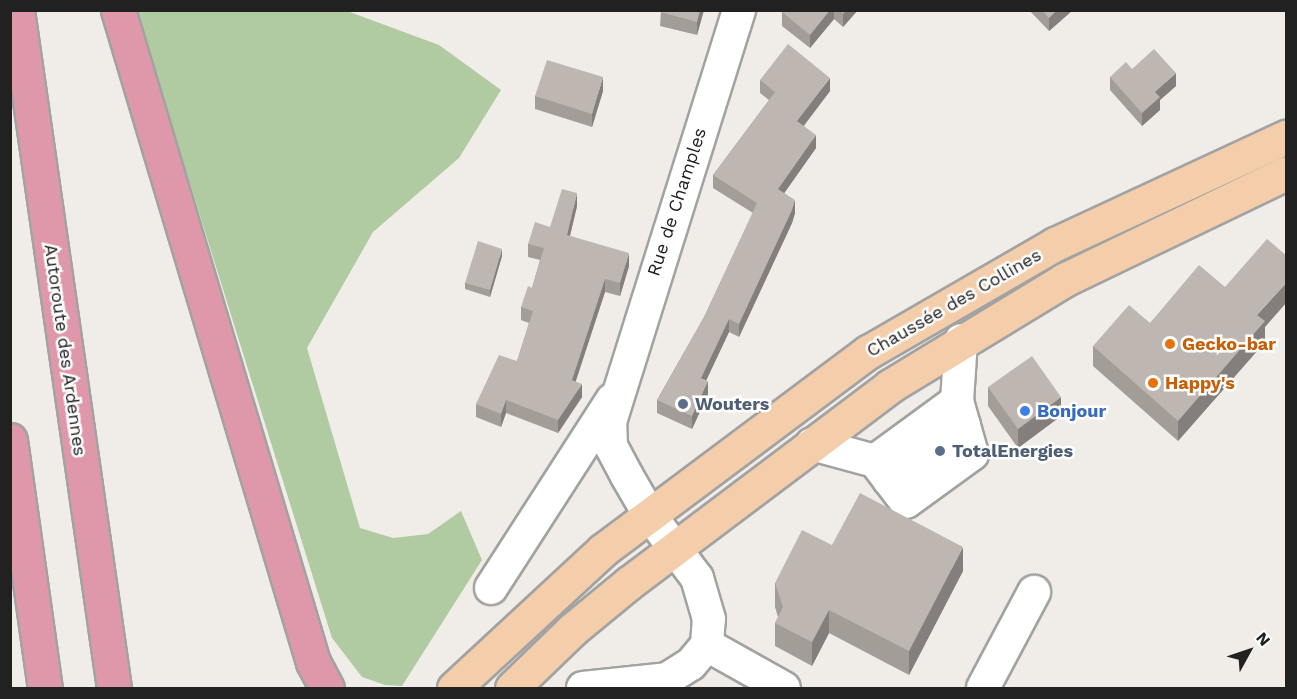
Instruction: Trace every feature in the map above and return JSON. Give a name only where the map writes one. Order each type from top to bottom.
[{"type":"highway","name":"Autoroute des Ardennes","points":[[17,10],[114,688]]},
{"type":"highway","points":[[118,10],[313,662],[327,688]]},
{"type":"highway","points":[[10,440],[45,688]]},
{"type":"main road","name":"Chaussée des Collines","points":[[454,688],[549,598],[649,513],[806,396],[954,302],[1055,244],[1287,137]]},
{"type":"main road","name":"Chaussée des Collines","points":[[513,688],[573,628],[674,547],[812,444],[961,340],[1064,280],[1287,173]]},
{"type":"street","name":"Rue de Champles","points":[[674,547],[649,513],[611,446],[616,394],[739,10]]},
{"type":"street","points":[[812,444],[882,470],[906,502],[972,454],[961,413],[961,340]]},
{"type":"street","name":"Rue de Champles","points":[[491,588],[616,394]]},
{"type":"street","points":[[882,470],[961,413]]},
{"type":"street","points":[[583,688],[667,679],[691,664],[707,645],[705,599],[697,578],[674,547]]},
{"type":"street","points":[[983,688],[1034,592]]},
{"type":"street","points":[[707,645],[784,688]]},
{"type":"green space","points":[[136,11],[347,11],[439,45],[501,90],[459,158],[373,232],[307,348],[360,528],[393,538],[428,534],[461,511],[482,560],[402,686],[385,685],[362,677],[332,638]]},
{"type":"building","points":[[661,10],[700,10],[697,22],[660,12]]},
{"type":"building","points":[[783,10],[830,10],[810,35],[782,12]]},
{"type":"building","points":[[1042,10],[1057,10],[1049,18]]},
{"type":"building","points":[[788,44],[830,78],[797,121],[816,135],[778,189],[795,200],[792,210],[739,324],[729,319],[701,378],[708,381],[692,416],[657,400],[704,317],[757,203],[713,175],[775,92],[760,80]]},
{"type":"building","points":[[1154,49],[1176,73],[1155,92],[1160,97],[1142,113],[1110,77],[1126,62],[1132,69]]},
{"type":"building","points":[[547,60],[603,77],[592,114],[535,96]]},
{"type":"building","points":[[562,189],[577,193],[567,235],[629,253],[620,283],[605,279],[572,380],[582,384],[558,420],[506,400],[501,414],[476,404],[499,355],[517,361],[533,311],[521,307],[528,286],[532,288],[544,248],[528,244],[535,222],[550,227]]},
{"type":"building","points":[[1267,239],[1287,256],[1287,282],[1257,315],[1265,321],[1178,421],[1093,346],[1129,305],[1150,323],[1199,265],[1225,287]]},
{"type":"building","points":[[478,241],[502,249],[490,290],[465,283]]},
{"type":"building","points":[[1032,356],[1061,397],[1018,429],[988,387]]},
{"type":"building","points":[[860,493],[963,547],[909,651],[829,610],[812,642],[775,623],[783,607],[775,583],[802,530],[832,545]]},
{"type":"place","name":"Gecko-bar","points":[[1170,344]]},
{"type":"place","name":"Happy's","points":[[1153,383]]},
{"type":"place","name":"Wouters","points":[[683,404]]},
{"type":"place","name":"Bonjour","points":[[1025,411]]},
{"type":"place","name":"TotalEnergies","points":[[940,451]]}]
